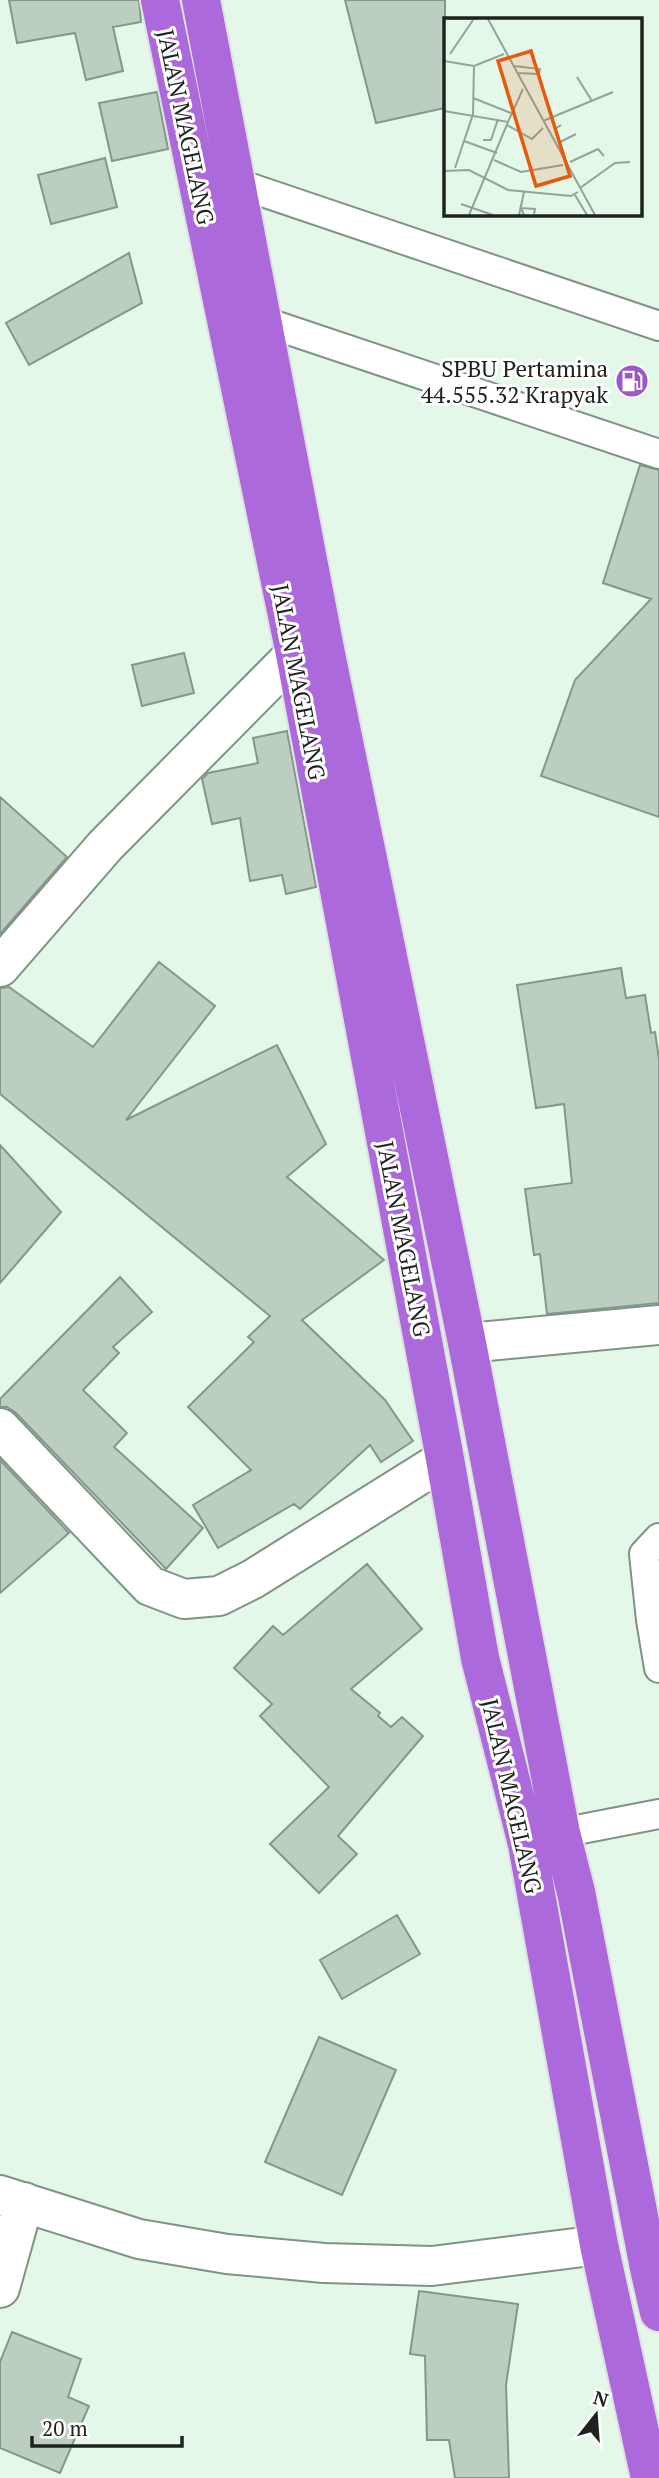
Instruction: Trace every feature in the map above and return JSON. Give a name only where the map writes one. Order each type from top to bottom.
[{"type":"highway","name":"JALAN MAGELANG","points":[[160,0],[295,654],[480,1658],[544,1839],[576,1892],[654,2267],[659,2312]]},
{"type":"highway","name":"JALAN MAGELANG","points":[[201,0],[330,676],[467,1343],[544,1839],[602,2262],[650,2478]]},
{"type":"highway","points":[[189,140],[226,131]]},
{"type":"street","points":[[0,967],[105,846],[295,654]]},
{"type":"street","points":[[467,1343],[659,1325]]},
{"type":"street","points":[[0,1428],[150,1587],[184,1599],[219,1596],[253,1579],[445,1459]]},
{"type":"street","points":[[0,2288],[12,2199],[139,2239],[227,2254],[324,2263],[432,2266],[602,2262]]},
{"type":"lane","points":[[236,183],[659,326]]},
{"type":"lane","points":[[262,321],[659,454]]},
{"type":"lane","points":[[659,1538],[644,1554],[650,1620],[659,1668]]},
{"type":"lane","points":[[544,1839],[659,1814]]},
{"type":"lane","points":[[602,2262],[654,2267]]},
{"type":"building","points":[[9,0],[139,0],[141,22],[113,27],[123,71],[86,80],[75,33],[17,43]]},
{"type":"building","points":[[345,0],[445,0],[444,108],[376,123]]},
{"type":"building","points":[[157,92],[168,149],[112,161],[99,103]]},
{"type":"building","points":[[105,158],[117,207],[51,224],[38,175]]},
{"type":"building","points":[[129,253],[142,303],[29,365],[6,323]]},
{"type":"building","points":[[640,465],[659,470],[659,817],[541,776],[575,680],[651,599],[603,583]]},
{"type":"building","points":[[184,653],[194,693],[142,706],[132,665]]},
{"type":"building","points":[[287,731],[316,887],[286,894],[282,875],[250,881],[240,818],[212,824],[202,779],[208,773],[258,763],[253,738]]},
{"type":"building","points":[[0,797],[67,857],[0,934]]},
{"type":"building","points":[[159,962],[215,1006],[126,1120],[277,1045],[326,1144],[287,1177],[384,1260],[302,1320],[385,1400],[413,1441],[381,1462],[370,1445],[300,1509],[294,1504],[218,1548],[193,1505],[251,1470],[188,1407],[254,1342],[248,1337],[270,1316],[0,1094],[0,988],[9,987],[93,1047]]},
{"type":"building","points":[[621,968],[626,998],[645,995],[651,1033],[655,1032],[659,1059],[659,1303],[547,1314],[540,1254],[534,1255],[525,1189],[572,1183],[564,1104],[536,1108],[517,985]]},
{"type":"building","points":[[0,1145],[61,1212],[0,1283]]},
{"type":"building","points":[[120,1277],[152,1312],[113,1347],[119,1353],[83,1390],[127,1433],[114,1447],[203,1528],[166,1569],[16,1413],[7,1407],[0,1407],[0,1399]]},
{"type":"building","points":[[0,1460],[69,1533],[0,1593]]},
{"type":"building","points":[[367,1564],[422,1629],[351,1689],[380,1713],[378,1716],[391,1727],[402,1717],[423,1736],[338,1836],[357,1854],[319,1893],[270,1844],[329,1787],[260,1716],[272,1704],[234,1668],[273,1626],[283,1635]]},
{"type":"building","points":[[397,1915],[420,1954],[342,1999],[320,1960]]},
{"type":"building","points":[[319,2037],[396,2070],[342,2195],[265,2162]]},
{"type":"building","points":[[419,2291],[518,2304],[506,2385],[509,2478],[455,2478],[449,2440],[427,2440],[425,2356],[410,2354]]},
{"type":"building","points":[[12,2332],[81,2359],[68,2397],[89,2406],[60,2473],[0,2448],[0,2362]]},
{"type":"place","name":"SPBU Pertamina 44.555.32 Krapyak","points":[[632,381]]}]
